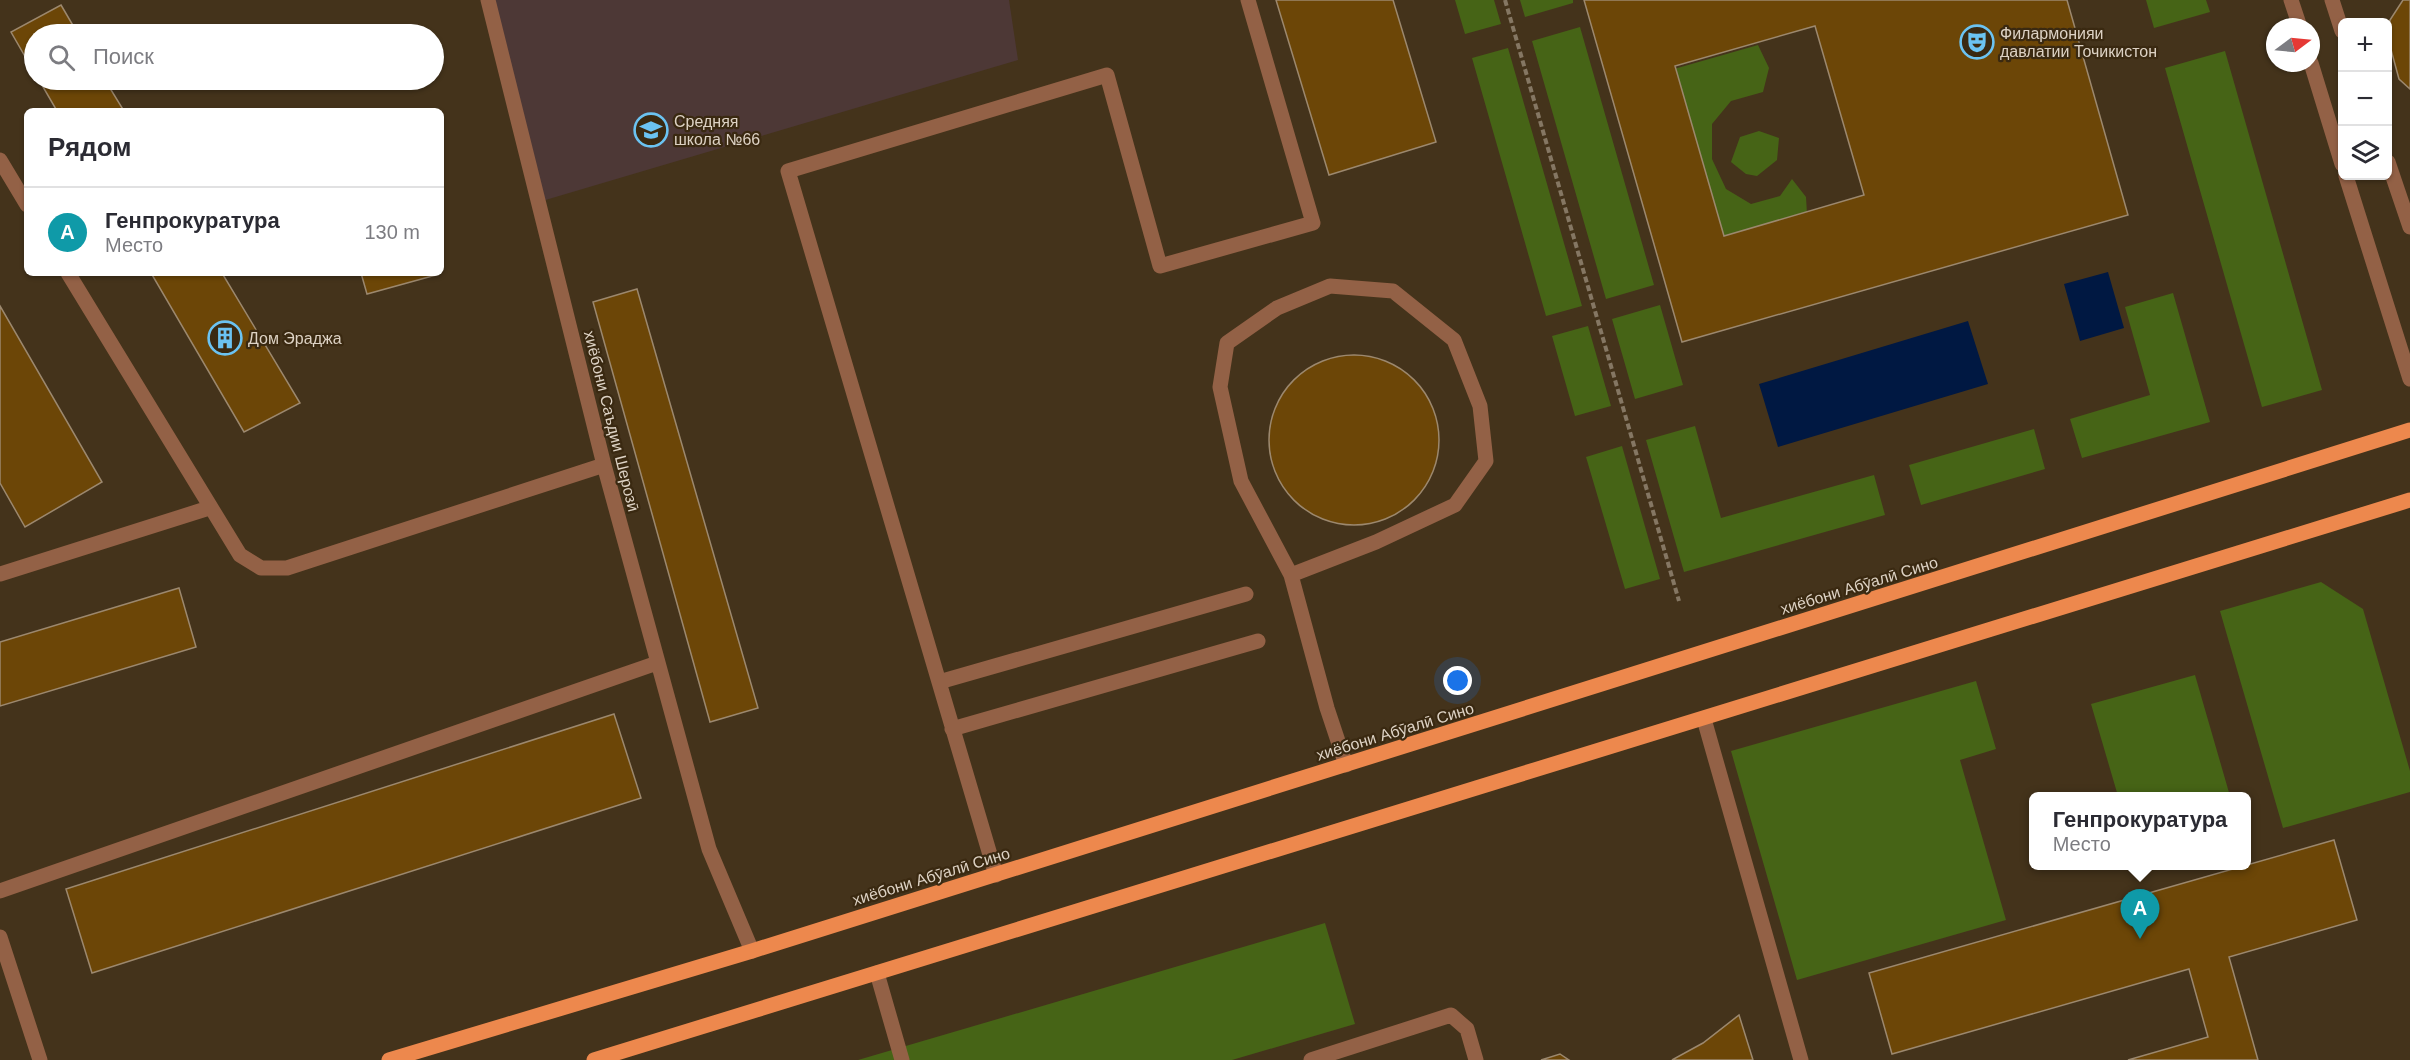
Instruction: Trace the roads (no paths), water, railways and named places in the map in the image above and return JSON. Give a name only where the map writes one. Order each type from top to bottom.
[{"type":"main road","name":"хиёбони Абӯалӣ Сино","points":[[390,1060],[996,875],[2410,430]]},
{"type":"main road","points":[[594,1060],[2410,500]]},
{"type":"street","name":"хиёбони Саъдии Шерозӣ","points":[[488,0],[604,465],[657,663],[709,849],[752,951]]},
{"type":"street","points":[[996,875],[788,171],[1107,75],[1160,266],[1313,224],[1248,0]]},
{"type":"street","points":[[2291,0],[2297,18]]},
{"type":"street","points":[[2332,0],[2338,18]]},
{"type":"street","points":[[2314,72],[2338,148]]},
{"type":"street","points":[[0,160],[24,200]]},
{"type":"street","points":[[2392,174],[2410,227]]},
{"type":"street","points":[[2347,180],[2410,379]]},
{"type":"street","points":[[70,276],[209,508],[240,555],[261,568],[287,568],[604,465]]},
{"type":"street","points":[[1291,575],[1376,542],[1455,505],[1486,461],[1480,406],[1454,340],[1393,291],[1330,286],[1277,308],[1227,343],[1220,387],[1241,481],[1291,575],[1327,708],[1346,765]]},
{"type":"street","points":[[0,574],[209,508]]},
{"type":"street","points":[[939,681],[1246,594]]},
{"type":"street","points":[[952,729],[1258,641]]},
{"type":"street","points":[[0,891],[657,663]]},
{"type":"street","points":[[1704,719],[1801,1060]]},
{"type":"street","points":[[0,937],[40,1060]]},
{"type":"street","points":[[878,973],[902,1060]]},
{"type":"street","points":[[1311,1060],[1451,1016],[1467,1029],[1476,1060]]},
{"type":"water","points":[[2108,272],[2124,328],[2080,341],[2064,284]]},
{"type":"water","points":[[1968,321],[1988,384],[1778,447],[1759,384]]},
{"type":"place","name":"Филармонияи давлатии Точикистон","points":[[1977,42]]},
{"type":"place","name":"Средняя школа №66","points":[[651,130]]},
{"type":"place","name":"Дом Эраджа","points":[[225,338]]},
{"type":"place","name":"Генпрокуратура","points":[[2140,939]]}]
